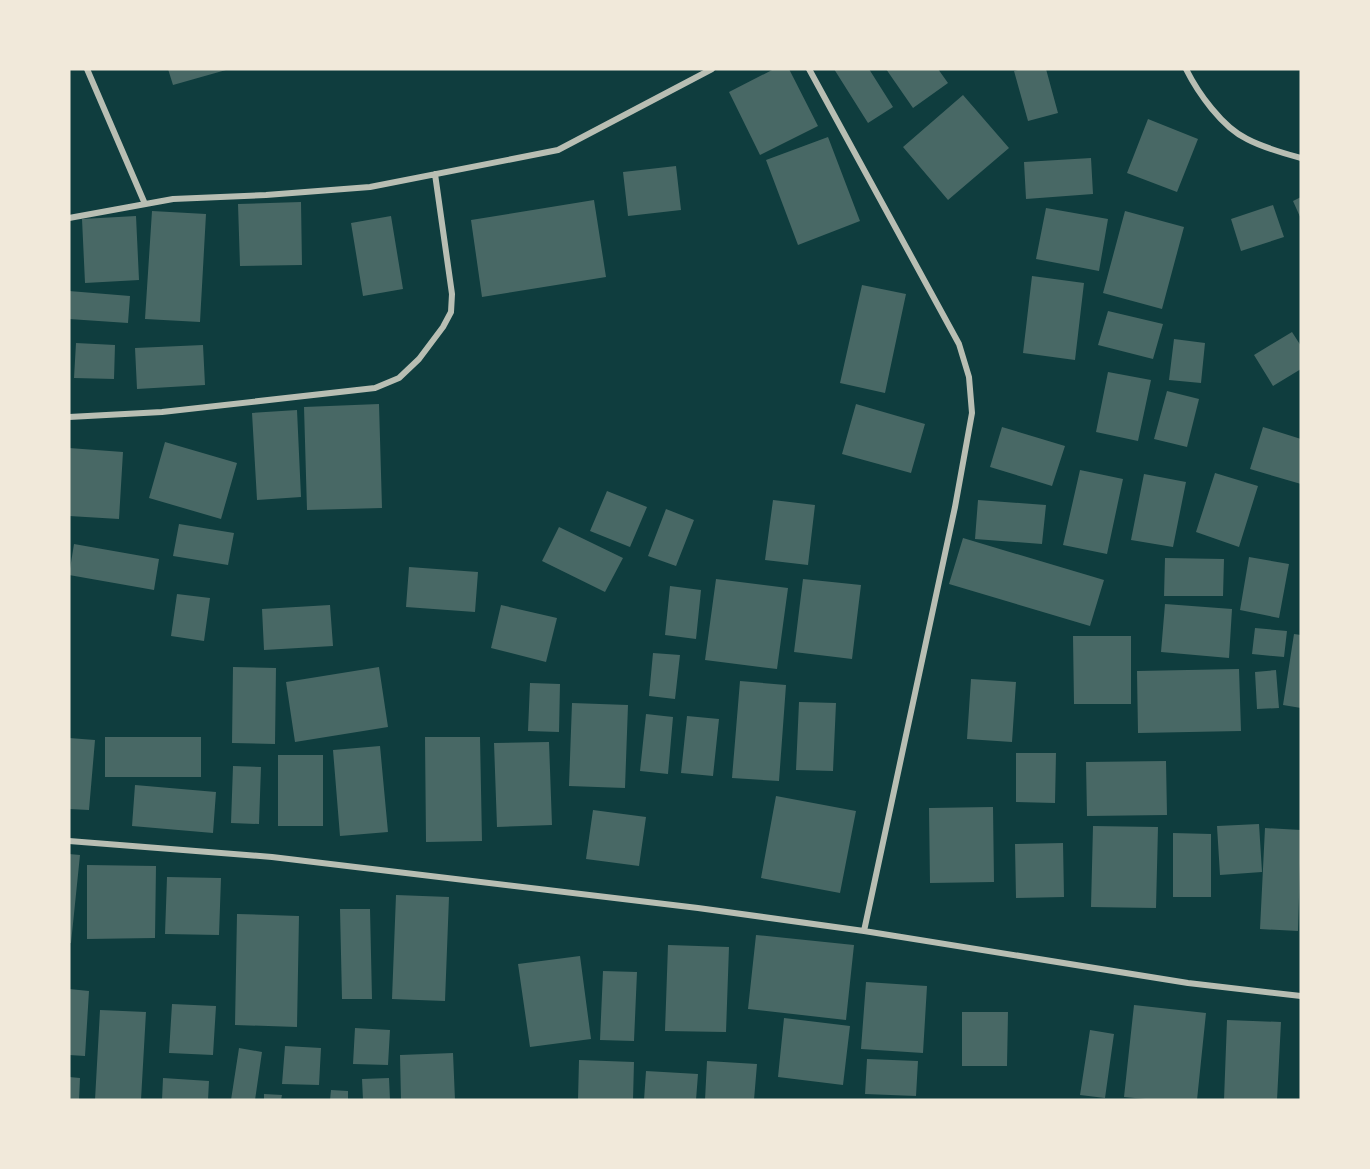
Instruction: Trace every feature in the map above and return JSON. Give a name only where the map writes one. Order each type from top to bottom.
[{"type":"street","points":[[87,69],[145,204]]},
{"type":"street","points":[[69,218],[173,199],[342,190],[392,183],[558,150],[712,69]]},
{"type":"street","points":[[809,69],[958,344],[969,376],[972,413],[955,507],[864,931]]},
{"type":"street","points":[[1186,69],[1195,86],[1220,117],[1245,139],[1301,158]]},
{"type":"street","points":[[69,417],[162,412],[375,388],[399,378],[419,358],[443,327],[451,312],[452,294],[435,174]]},
{"type":"street","points":[[69,841],[272,857],[698,908],[864,931],[1188,983],[1301,996]]},
{"type":"building","points":[[168,69],[226,69],[226,70],[173,85]]},
{"type":"building","points":[[774,69],[789,69],[818,126],[760,155],[729,92]]},
{"type":"building","points":[[834,69],[869,69],[893,107],[868,123]]},
{"type":"building","points":[[886,69],[938,69],[948,83],[913,108]]},
{"type":"building","points":[[1046,69],[1058,113],[1028,121],[1014,71]]},
{"type":"building","points":[[963,95],[1009,148],[948,200],[903,147]]},
{"type":"building","points":[[1148,119],[1198,139],[1177,192],[1127,173]]},
{"type":"building","points":[[828,137],[860,221],[798,245],[766,160]]},
{"type":"building","points":[[1091,158],[1093,194],[1026,199],[1024,162]]},
{"type":"building","points":[[676,166],[681,210],[628,216],[623,172]]},
{"type":"building","points":[[1301,197],[1301,219],[1293,201]]},
{"type":"building","points":[[594,200],[606,277],[482,297],[471,220]]},
{"type":"building","points":[[301,202],[302,265],[240,266],[238,204]]},
{"type":"building","points":[[1273,205],[1284,237],[1241,251],[1231,219]]},
{"type":"building","points":[[1046,208],[1108,219],[1099,271],[1036,259]]},
{"type":"building","points":[[152,211],[206,214],[200,322],[145,319]]},
{"type":"building","points":[[1125,211],[1184,227],[1162,309],[1103,293]]},
{"type":"building","points":[[136,216],[139,280],[85,283],[82,219]]},
{"type":"building","points":[[391,216],[403,289],[363,296],[351,223]]},
{"type":"building","points":[[1032,276],[1084,283],[1075,360],[1023,353]]},
{"type":"building","points":[[862,285],[906,294],[885,393],[840,383]]},
{"type":"building","points":[[69,291],[130,296],[128,323],[69,319]]},
{"type":"building","points":[[1108,311],[1163,324],[1153,359],[1098,345]]},
{"type":"building","points":[[1292,332],[1301,346],[1301,369],[1273,386],[1254,355]]},
{"type":"building","points":[[1174,339],[1205,343],[1201,383],[1169,380]]},
{"type":"building","points":[[76,343],[115,345],[114,379],[74,378]]},
{"type":"building","points":[[203,345],[205,385],[137,389],[135,348]]},
{"type":"building","points":[[1108,372],[1151,380],[1138,441],[1096,432]]},
{"type":"building","points":[[1167,391],[1199,399],[1187,447],[1154,439]]},
{"type":"building","points":[[379,404],[382,508],[307,510],[304,407]]},
{"type":"building","points":[[856,404],[925,424],[911,473],[842,454]]},
{"type":"building","points":[[297,410],[301,497],[257,500],[252,413]]},
{"type":"building","points":[[1002,427],[1065,446],[1052,486],[990,467]]},
{"type":"building","points":[[1263,427],[1301,439],[1301,484],[1250,469]]},
{"type":"building","points":[[165,442],[237,463],[221,519],[149,498]]},
{"type":"building","points":[[69,448],[123,452],[119,519],[69,516]]},
{"type":"building","points":[[1080,470],[1123,479],[1107,554],[1063,545]]},
{"type":"building","points":[[1215,473],[1258,486],[1239,547],[1196,532]]},
{"type":"building","points":[[1144,474],[1186,482],[1173,547],[1131,540]]},
{"type":"building","points":[[607,491],[647,507],[630,547],[590,531]]},
{"type":"building","points":[[773,500],[815,505],[808,565],[765,560]]},
{"type":"building","points":[[978,500],[1046,505],[1042,544],[975,539]]},
{"type":"building","points":[[666,509],[694,520],[676,566],[648,556]]},
{"type":"building","points":[[179,524],[234,533],[228,565],[173,556]]},
{"type":"building","points":[[559,527],[623,558],[605,592],[542,561]]},
{"type":"building","points":[[963,538],[1104,580],[1090,626],[949,584]]},
{"type":"building","points":[[74,544],[159,559],[154,590],[69,575]]},
{"type":"building","points":[[1249,557],[1289,564],[1279,618],[1240,610]]},
{"type":"building","points":[[1165,558],[1224,559],[1223,596],[1164,596]]},
{"type":"building","points":[[409,567],[478,572],[475,612],[406,607]]},
{"type":"building","points":[[716,579],[788,588],[777,669],[705,660]]},
{"type":"building","points":[[803,579],[861,585],[852,659],[794,652]]},
{"type":"building","points":[[670,586],[701,590],[696,639],[665,635]]},
{"type":"building","points":[[177,594],[210,598],[204,641],[171,636]]},
{"type":"building","points":[[1165,604],[1232,609],[1229,658],[1161,652]]},
{"type":"building","points":[[330,605],[333,646],[264,650],[262,609]]},
{"type":"building","points":[[501,605],[557,618],[546,662],[491,648]]},
{"type":"building","points":[[1255,628],[1287,631],[1284,657],[1252,654]]},
{"type":"building","points":[[1294,634],[1301,635],[1301,708],[1283,705]]},
{"type":"building","points":[[1073,636],[1131,636],[1131,704],[1074,704]]},
{"type":"building","points":[[653,653],[680,655],[675,699],[649,696]]},
{"type":"building","points":[[233,667],[276,668],[275,744],[232,743]]},
{"type":"building","points":[[379,667],[388,727],[295,742],[286,682]]},
{"type":"building","points":[[1239,669],[1241,731],[1138,733],[1137,671]]},
{"type":"building","points":[[1276,670],[1279,708],[1257,709],[1255,672]]},
{"type":"building","points":[[971,679],[1016,682],[1012,742],[967,739]]},
{"type":"building","points":[[740,681],[786,685],[779,781],[732,778]]},
{"type":"building","points":[[530,683],[560,684],[559,732],[528,731]]},
{"type":"building","points":[[799,702],[836,703],[833,771],[796,770]]},
{"type":"building","points":[[572,703],[628,705],[625,788],[569,786]]},
{"type":"building","points":[[646,714],[673,717],[668,774],[640,771]]},
{"type":"building","points":[[687,716],[719,719],[713,776],[681,773]]},
{"type":"building","points":[[105,737],[201,737],[201,777],[105,777]]},
{"type":"building","points":[[425,737],[480,737],[482,841],[426,842]]},
{"type":"building","points":[[69,738],[95,740],[89,810],[69,809]]},
{"type":"building","points":[[549,742],[552,825],[497,827],[494,743]]},
{"type":"building","points":[[380,746],[388,832],[340,836],[333,750]]},
{"type":"building","points":[[1016,753],[1056,753],[1055,803],[1016,802]]},
{"type":"building","points":[[278,755],[323,755],[323,826],[278,826]]},
{"type":"building","points":[[1166,761],[1167,815],[1087,816],[1086,762]]},
{"type":"building","points":[[233,766],[261,767],[259,824],[231,823]]},
{"type":"building","points":[[135,785],[216,792],[213,833],[132,826]]},
{"type":"building","points":[[776,796],[856,811],[840,893],[761,878]]},
{"type":"building","points":[[993,807],[994,882],[930,883],[929,808]]},
{"type":"building","points":[[593,810],[646,817],[639,866],[586,859]]},
{"type":"building","points":[[1259,824],[1262,872],[1220,875],[1217,826]]},
{"type":"building","points":[[1093,826],[1158,827],[1156,908],[1091,907]]},
{"type":"building","points":[[1265,828],[1301,830],[1298,931],[1260,929]]},
{"type":"building","points":[[1173,833],[1211,834],[1211,897],[1173,897]]},
{"type":"building","points":[[1063,843],[1064,897],[1016,898],[1015,844]]},
{"type":"building","points":[[69,854],[80,855],[71,943],[69,943]]},
{"type":"building","points":[[87,865],[156,866],[155,938],[87,939]]},
{"type":"building","points":[[167,877],[221,878],[219,935],[165,934]]},
{"type":"building","points":[[396,895],[449,897],[445,1001],[392,999]]},
{"type":"building","points":[[340,909],[370,909],[372,999],[342,999]]},
{"type":"building","points":[[237,914],[299,916],[297,1027],[235,1025]]},
{"type":"building","points":[[756,935],[854,945],[846,1020],[748,1009]]},
{"type":"building","points":[[668,945],[729,947],[726,1032],[665,1031]]},
{"type":"building","points":[[580,956],[591,1039],[530,1047],[518,964]]},
{"type":"building","points":[[603,971],[637,972],[634,1041],[600,1040]]},
{"type":"building","points":[[866,982],[927,986],[923,1053],[861,1049]]},
{"type":"building","points":[[69,989],[89,991],[85,1056],[69,1055]]},
{"type":"building","points":[[172,1004],[216,1006],[213,1055],[169,1053]]},
{"type":"building","points":[[1134,1005],[1206,1013],[1197,1100],[1124,1097]]},
{"type":"building","points":[[100,1010],[146,1012],[141,1100],[95,1100]]},
{"type":"building","points":[[962,1012],[1008,1012],[1007,1066],[962,1066]]},
{"type":"building","points":[[784,1018],[850,1026],[843,1085],[778,1077]]},
{"type":"building","points":[[1227,1020],[1281,1022],[1277,1100],[1224,1100]]},
{"type":"building","points":[[355,1028],[390,1030],[388,1065],[353,1064]]},
{"type":"building","points":[[1090,1030],[1114,1034],[1105,1098],[1080,1095]]},
{"type":"building","points":[[285,1046],[321,1048],[319,1085],[282,1084]]},
{"type":"building","points":[[239,1048],[262,1052],[255,1100],[231,1100]]},
{"type":"building","points":[[453,1053],[455,1100],[401,1100],[400,1055]]},
{"type":"building","points":[[867,1059],[918,1061],[916,1096],[865,1094]]},
{"type":"building","points":[[579,1060],[634,1062],[633,1100],[578,1100]]},
{"type":"building","points":[[707,1061],[757,1064],[754,1100],[705,1100]]},
{"type":"building","points":[[646,1071],[698,1074],[696,1100],[644,1100]]},
{"type":"building","points":[[69,1077],[80,1078],[79,1100],[69,1100]]},
{"type":"building","points":[[163,1078],[209,1081],[208,1100],[162,1100]]},
{"type":"building","points":[[389,1078],[390,1100],[363,1100],[362,1079]]},
{"type":"building","points":[[331,1090],[348,1091],[348,1100],[330,1100]]},
{"type":"building","points":[[264,1094],[282,1095],[281,1100],[264,1100]]}]
